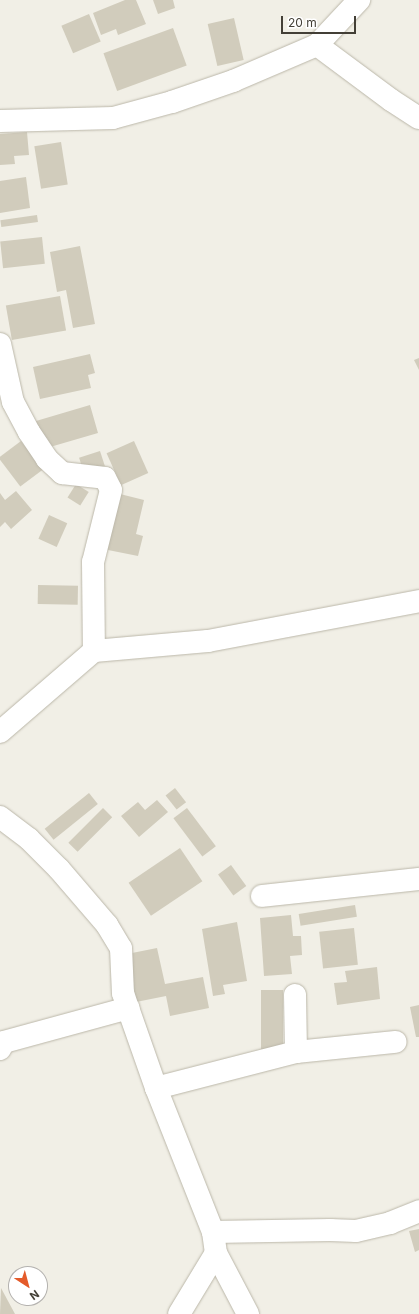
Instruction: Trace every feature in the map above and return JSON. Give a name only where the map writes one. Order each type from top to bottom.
[{"type":"street","points":[[0,121],[113,118],[172,102],[233,81],[317,45],[359,0]]},
{"type":"street","points":[[317,45],[391,100],[419,118]]},
{"type":"street","points":[[0,344],[13,402],[29,432],[47,459],[62,473],[105,478],[111,490],[93,562],[94,651]]},
{"type":"street","points":[[0,732],[94,651],[208,641],[419,602]]},
{"type":"street","points":[[0,817],[29,839],[54,864],[107,925],[121,948],[123,993],[128,1008],[156,1088],[215,1242],[248,1314]]},
{"type":"street","points":[[262,896],[419,879]]},
{"type":"street","points":[[295,995],[296,1052]]},
{"type":"street","points":[[0,1050],[4,1042],[128,1008]]},
{"type":"street","points":[[156,1088],[296,1052],[395,1042]]},
{"type":"street","points":[[215,1242],[356,1231],[390,1223],[419,1211]]},
{"type":"street","points":[[179,1314],[215,1242]]},
{"type":"building","points":[[125,0],[136,0],[146,24],[118,35],[116,29],[101,35],[93,13]]},
{"type":"building","points":[[153,0],[173,0],[175,8],[158,14]]},
{"type":"building","points":[[89,14],[101,42],[73,53],[61,26]]},
{"type":"building","points":[[234,18],[244,60],[217,66],[208,24]]},
{"type":"building","points":[[173,28],[187,66],[117,91],[103,53]]},
{"type":"building","points":[[27,132],[29,155],[14,156],[15,164],[0,165],[0,134]]},
{"type":"building","points":[[61,142],[68,184],[41,189],[34,146]]},
{"type":"building","points":[[26,177],[30,208],[0,213],[0,181]]},
{"type":"building","points":[[37,215],[38,222],[1,227],[0,220]]},
{"type":"building","points":[[42,237],[45,264],[3,268],[0,241]]},
{"type":"building","points":[[80,246],[95,324],[73,328],[66,290],[57,292],[50,252]]},
{"type":"building","points":[[60,296],[66,330],[12,340],[6,306]]},
{"type":"building","points":[[90,354],[95,373],[88,375],[91,388],[40,399],[33,367]]},
{"type":"building","points":[[419,358],[419,370],[414,360]]},
{"type":"building","points":[[90,405],[98,433],[50,447],[47,438],[41,440],[36,421]]},
{"type":"building","points":[[21,441],[43,470],[20,487],[0,460],[0,457]]},
{"type":"building","points":[[134,441],[148,473],[121,485],[107,453]]},
{"type":"building","points":[[100,451],[105,466],[84,473],[79,458]]},
{"type":"building","points":[[76,484],[89,492],[80,506],[68,498]]},
{"type":"building","points":[[16,491],[32,510],[11,529],[5,522],[0,527],[0,493],[5,500]]},
{"type":"building","points":[[116,493],[144,500],[136,534],[143,536],[138,556],[103,549]]},
{"type":"building","points":[[49,515],[67,523],[57,547],[38,539]]},
{"type":"building","points":[[38,585],[78,586],[78,605],[38,604]]},
{"type":"building","points":[[175,788],[186,802],[177,810],[166,795]]},
{"type":"building","points":[[89,793],[98,804],[54,840],[45,829]]},
{"type":"building","points":[[157,800],[168,812],[139,837],[121,816],[138,802],[145,810]]},
{"type":"building","points":[[103,808],[112,817],[78,852],[68,843]]},
{"type":"building","points":[[187,808],[216,846],[202,857],[173,818]]},
{"type":"building","points":[[180,848],[202,881],[151,916],[129,883]]},
{"type":"building","points":[[231,865],[246,886],[233,895],[218,874]]},
{"type":"building","points":[[355,905],[357,917],[301,926],[299,914]]},
{"type":"building","points":[[291,915],[293,936],[301,936],[302,955],[290,956],[292,974],[264,976],[260,918]]},
{"type":"building","points":[[237,922],[247,981],[223,985],[225,994],[213,996],[202,929]]},
{"type":"building","points":[[354,928],[358,965],[323,968],[319,932]]},
{"type":"building","points":[[157,948],[165,984],[203,977],[209,1008],[170,1016],[166,996],[136,1002],[127,954]]},
{"type":"building","points":[[377,967],[380,999],[337,1005],[334,983],[347,982],[345,971]]},
{"type":"building","points":[[261,990],[283,990],[283,1049],[261,1049]]},
{"type":"building","points":[[419,1005],[419,1037],[416,1037],[410,1007]]},
{"type":"building","points":[[419,1229],[419,1250],[415,1252],[409,1231]]},
{"type":"building","points":[[1,1288],[8,1301],[8,1306],[11,1306],[15,1314],[0,1314]]}]
